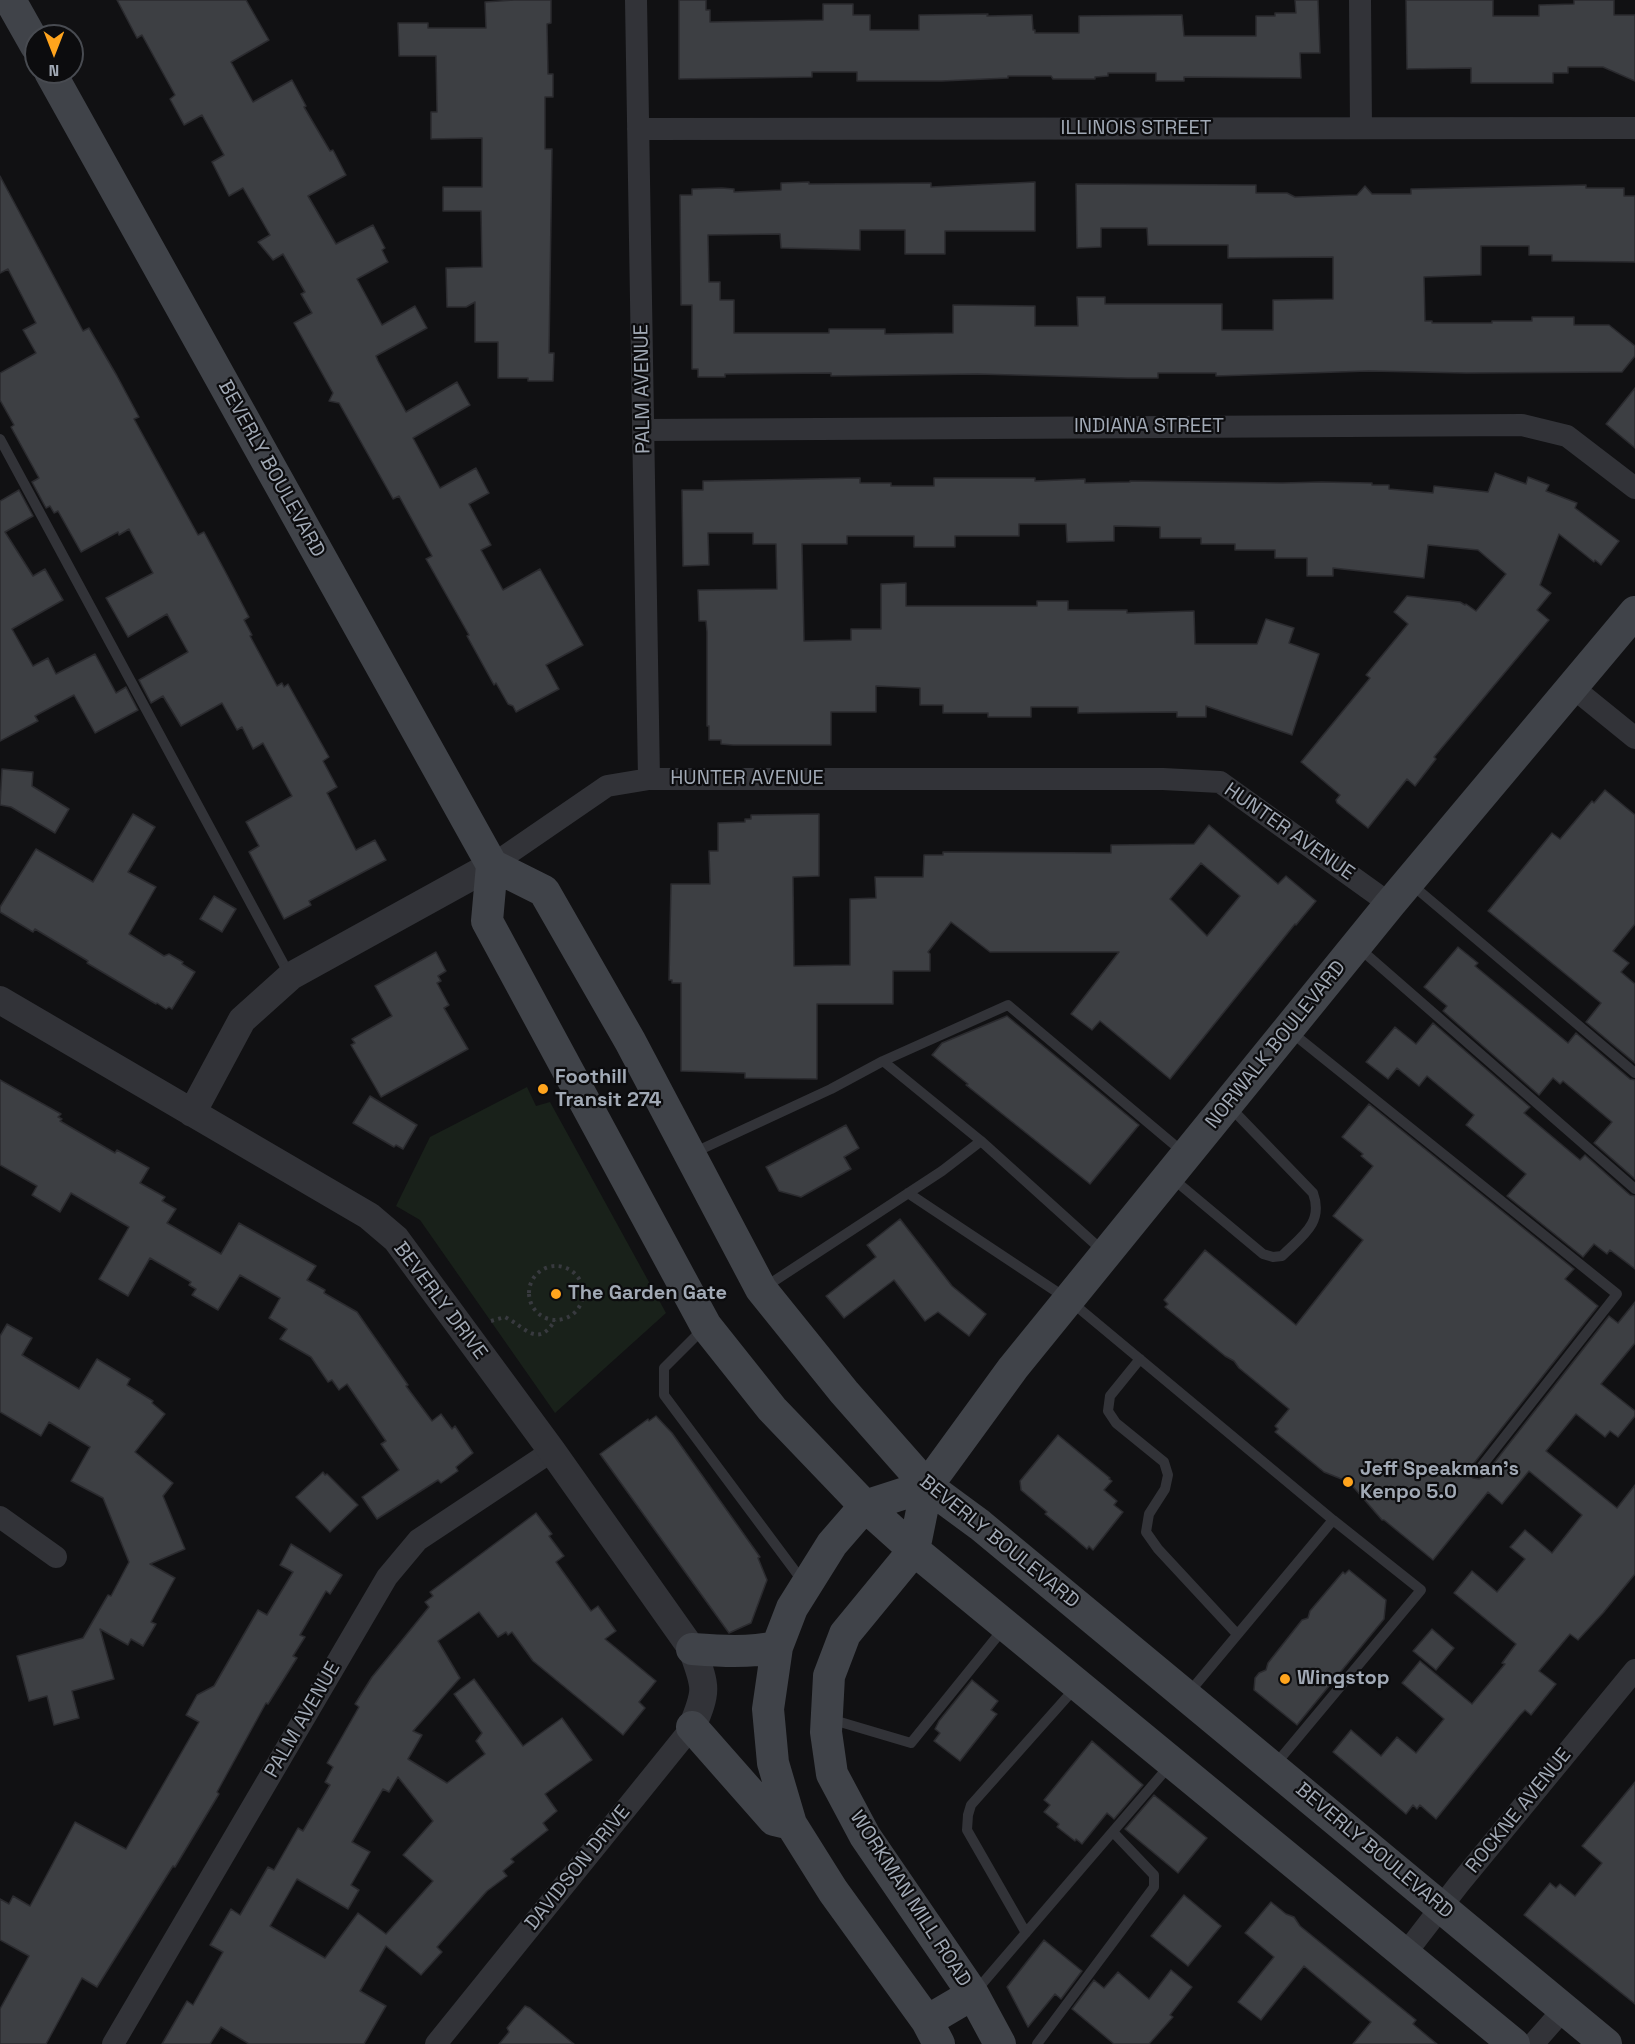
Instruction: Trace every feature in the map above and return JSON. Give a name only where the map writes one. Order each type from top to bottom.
[{"type":"main road","points":[[10,0],[24,25]]},
{"type":"main road","name":"BEVERLY BOULEVARD","points":[[57,84],[492,865],[544,891],[630,1041],[761,1289],[844,1392],[927,1486],[980,1525],[1187,1695],[1606,2044]]},
{"type":"main road","name":"NORWALK BOULEVARD","points":[[927,1486],[1013,1368],[1399,893],[1635,612]]},
{"type":"main road","points":[[492,865],[487,921],[706,1326],[772,1409],[865,1506],[914,1550],[1514,2044]]},
{"type":"main road","points":[[927,1486],[865,1506],[832,1544],[792,1608],[777,1647],[768,1709],[773,1762],[791,1824],[833,1891],[933,2033],[973,1994]]},
{"type":"main road","name":"WORKMAN MILL ROAD","points":[[927,1486],[914,1550],[845,1634],[830,1676],[826,1732],[832,1774],[865,1836],[973,1994],[1000,2044]]},
{"type":"main road","points":[[692,1649],[721,1651],[761,1650],[777,1647]]},
{"type":"main road","points":[[692,1727],[774,1820],[791,1824]]},
{"type":"street","name":"PALM AVENUE","points":[[636,0],[648,778]]},
{"type":"street","points":[[1360,0],[1361,128]]},
{"type":"street","name":"ILLINOIS STREET","points":[[638,129],[1635,128]]},
{"type":"street","name":"INDIANA STREET","points":[[644,430],[1522,425],[1567,436],[1635,488]]},
{"type":"street","points":[[1571,686],[1635,738]]},
{"type":"street","name":"HUNTER AVENUE","points":[[192,1113],[242,1020],[291,976],[492,865],[608,786],[648,778],[1163,778],[1220,782],[1399,893]]},
{"type":"street","name":"BEVERLY DRIVE","points":[[0,1000],[369,1216],[396,1239],[552,1451],[692,1649],[705,1684]]},
{"type":"street","name":"PALM AVENUE","points":[[113,2044],[387,1577],[418,1540],[552,1451]]},
{"type":"street","points":[[0,1517],[56,1557]]},
{"type":"street","name":"ROCKNE AVENUE","points":[[1405,1954],[1635,1670]]},
{"type":"street","name":"DAVIDSON DRIVE","points":[[436,2044],[692,1727],[702,1703],[705,1684]]},
{"type":"street","points":[[1533,2044],[1563,2010]]},
{"type":"lane","points":[[0,439],[291,976]]},
{"type":"lane","points":[[1399,893],[1635,1072]]},
{"type":"lane","points":[[1357,946],[1635,1189]]},
{"type":"lane","points":[[690,1154],[831,1089],[883,1060],[1008,1005],[1178,1166],[1263,1254],[1273,1257],[1282,1256],[1311,1227],[1317,1208],[1312,1193],[1228,1104]]},
{"type":"lane","points":[[1288,1030],[1617,1294],[1477,1472]]},
{"type":"lane","points":[[883,1060],[981,1141],[1106,1254]]},
{"type":"lane","points":[[761,1289],[942,1171],[981,1141]]},
{"type":"lane","points":[[908,1193],[1070,1300],[1333,1520],[1421,1590],[1273,1767]]},
{"type":"lane","points":[[706,1326],[664,1368],[664,1395],[806,1585]]},
{"type":"lane","points":[[1140,1359],[1110,1396],[1108,1411],[1116,1423],[1164,1462],[1168,1475],[1165,1490],[1149,1514],[1146,1532],[1158,1549],[1236,1634]]},
{"type":"lane","points":[[1187,1695],[1333,1520]]},
{"type":"lane","points":[[827,1718],[911,1743],[1006,1626]]},
{"type":"lane","points":[[1026,1933],[967,1830],[968,1815],[971,1805],[1078,1684]]},
{"type":"lane","points":[[973,1994],[1172,1762]]},
{"type":"lane","points":[[1037,2044],[1154,1887],[1154,1875],[1113,1832]]},
{"type":"path","points":[[466,1336],[496,1318],[505,1317],[530,1334],[544,1334],[555,1320],[573,1314],[579,1308],[584,1290],[576,1273],[560,1265],[543,1268],[536,1274],[529,1290],[532,1306],[538,1314],[555,1320]]},
{"type":"shaded area","points":[[527,1087],[536,1106],[550,1102],[666,1313],[555,1413],[420,1220],[396,1206],[430,1137]]},
{"type":"building","points":[[117,0],[246,0],[269,40],[231,62],[253,102],[292,80],[306,106],[304,107],[330,151],[333,150],[346,175],[308,196],[336,244],[373,225],[385,248],[382,250],[388,262],[357,279],[382,325],[415,306],[427,328],[376,356],[406,412],[457,382],[470,405],[413,438],[440,488],[476,468],[489,493],[469,504],[491,545],[481,550],[503,590],[540,569],[583,645],[546,665],[559,689],[516,712],[513,706],[508,704],[496,683],[494,685],[426,559],[432,556],[399,496],[393,499],[339,403],[329,401],[333,393],[294,323],[312,313],[301,294],[305,292],[283,254],[273,260],[258,242],[270,235],[243,188],[229,196],[212,162],[224,155],[202,115],[184,125],[170,99],[175,95],[142,35],[137,38]]},
{"type":"building","points":[[551,0],[551,23],[547,24],[548,74],[553,74],[553,97],[545,97],[545,149],[552,149],[549,353],[554,353],[553,381],[498,378],[498,342],[475,342],[475,302],[466,307],[447,307],[446,268],[482,267],[481,211],[443,211],[443,187],[482,187],[482,138],[431,139],[431,112],[437,112],[436,56],[399,56],[398,23],[428,23],[428,28],[486,28],[485,2]]},
{"type":"building","points":[[679,0],[706,0],[706,10],[710,10],[710,22],[823,20],[823,4],[853,4],[853,15],[870,15],[870,30],[919,30],[919,15],[988,14],[987,16],[1032,15],[1035,33],[1079,33],[1079,16],[1182,15],[1184,36],[1256,36],[1256,16],[1296,13],[1295,0],[1318,0],[1320,53],[1300,53],[1301,78],[1184,77],[1184,81],[1156,81],[1156,73],[1108,73],[1108,76],[1095,77],[1095,79],[1008,76],[1008,78],[942,81],[857,81],[857,72],[812,72],[812,77],[679,79]]},
{"type":"building","points":[[1406,0],[1493,0],[1493,16],[1539,16],[1539,5],[1574,4],[1574,0],[1614,0],[1614,15],[1635,15],[1635,81],[1603,67],[1568,67],[1568,73],[1553,73],[1553,83],[1471,83],[1471,68],[1407,69]]},
{"type":"building","points":[[0,176],[83,331],[89,328],[117,376],[139,417],[134,419],[198,535],[204,532],[249,617],[244,620],[252,635],[250,636],[277,686],[282,683],[284,687],[288,684],[329,757],[323,761],[337,787],[327,793],[356,850],[375,840],[386,860],[309,901],[311,905],[284,919],[249,852],[259,846],[246,822],[292,796],[263,743],[253,749],[242,727],[237,730],[222,703],[181,726],[163,696],[151,703],[139,680],[188,652],[167,614],[128,637],[106,598],[153,573],[129,529],[119,535],[118,532],[81,552],[58,511],[54,513],[50,506],[46,508],[32,482],[39,478],[11,427],[14,425],[0,400],[0,373],[36,353],[23,330],[36,323],[8,269],[0,273]]},
{"type":"building","points":[[809,182],[809,184],[931,183],[931,187],[1035,182],[1035,231],[945,231],[945,254],[905,254],[905,230],[860,230],[860,250],[781,248],[780,234],[708,235],[709,282],[720,282],[720,300],[734,300],[734,333],[829,333],[829,329],[885,329],[885,334],[953,333],[953,305],[1035,306],[1035,326],[1078,326],[1077,297],[1105,297],[1105,304],[1222,304],[1222,330],[1273,330],[1273,300],[1333,299],[1333,257],[1228,258],[1228,245],[1148,245],[1147,228],[1101,228],[1101,247],[1077,248],[1076,184],[1256,185],[1256,193],[1287,193],[1295,197],[1357,195],[1365,186],[1372,194],[1411,194],[1411,189],[1586,185],[1586,188],[1624,188],[1624,196],[1635,196],[1635,262],[1552,261],[1552,255],[1529,255],[1529,246],[1481,246],[1481,275],[1424,277],[1425,321],[1492,323],[1492,321],[1532,321],[1532,317],[1574,317],[1574,325],[1609,325],[1635,346],[1635,356],[1622,372],[1369,371],[1216,376],[1216,373],[1158,373],[1158,378],[977,374],[831,376],[831,373],[725,374],[725,377],[698,377],[698,369],[692,369],[692,305],[681,305],[680,195],[692,195],[692,189],[722,188],[734,189],[734,192],[781,190],[781,183]]},
{"type":"building","points":[[1635,388],[1635,448],[1606,424]]},
{"type":"building","points":[[1495,473],[1526,484],[1528,477],[1549,485],[1546,491],[1577,503],[1575,508],[1619,541],[1601,565],[1559,534],[1540,585],[1551,593],[1537,610],[1549,620],[1434,757],[1436,759],[1415,786],[1407,779],[1368,828],[1337,803],[1336,800],[1340,795],[1301,762],[1370,678],[1366,675],[1408,624],[1394,612],[1407,596],[1460,602],[1476,611],[1506,574],[1478,550],[1428,545],[1424,578],[1333,568],[1333,576],[1307,576],[1307,558],[1275,558],[1275,550],[1235,550],[1235,544],[1201,544],[1201,538],[1160,538],[1160,527],[1114,526],[1114,541],[1067,542],[1066,524],[1019,524],[1019,536],[955,536],[955,547],[914,547],[914,536],[847,536],[847,544],[802,544],[804,641],[851,640],[851,629],[881,629],[881,584],[906,583],[906,606],[1037,606],[1037,601],[1068,601],[1068,610],[1127,610],[1127,613],[1194,611],[1195,644],[1257,644],[1266,619],[1294,628],[1289,643],[1319,654],[1292,735],[1206,706],[1206,717],[1177,717],[1177,712],[1078,713],[1078,707],[1031,707],[1031,717],[988,717],[988,713],[943,713],[943,705],[920,705],[920,688],[876,686],[876,712],[831,712],[831,745],[733,745],[721,744],[721,740],[709,740],[707,632],[706,621],[699,621],[698,590],[777,589],[776,544],[753,544],[753,533],[708,533],[709,565],[683,566],[682,490],[703,490],[703,481],[860,478],[860,483],[891,483],[891,486],[934,486],[934,478],[1035,478],[1035,481],[1085,479],[1085,483],[1130,481],[1321,482],[1372,483],[1372,485],[1389,485],[1389,489],[1433,493],[1434,486],[1488,492]]},
{"type":"building","points":[[19,490],[33,516],[5,532],[33,576],[45,569],[63,600],[12,629],[33,666],[48,658],[56,674],[95,654],[116,693],[126,687],[138,710],[95,733],[74,695],[35,716],[38,721],[0,741],[0,501]]},
{"type":"building","points":[[2,769],[33,772],[32,786],[69,809],[55,833],[11,807],[0,805]]},
{"type":"building","points":[[1605,790],[1635,815],[1635,924],[1613,951],[1629,963],[1621,972],[1635,984],[1635,1063],[1586,1022],[1601,1003],[1488,911],[1552,833],[1560,839],[1592,801],[1594,803]]},
{"type":"building","points":[[133,814],[155,827],[128,872],[156,887],[129,934],[164,956],[169,954],[183,962],[182,964],[195,972],[172,1009],[156,1004],[35,929],[33,932],[0,912],[0,907],[36,849],[93,882]]},
{"type":"building","points":[[819,814],[819,876],[793,877],[794,966],[850,965],[850,899],[876,898],[875,877],[923,877],[924,855],[943,855],[943,852],[1111,853],[1111,845],[1194,844],[1209,825],[1278,884],[1286,876],[1316,901],[1170,1079],[1100,1021],[1092,1030],[1071,1014],[1119,952],[990,952],[951,922],[928,952],[930,971],[893,971],[893,1004],[817,1004],[817,1079],[745,1078],[745,1073],[681,1071],[681,983],[672,983],[672,980],[669,980],[671,884],[710,884],[709,851],[718,851],[718,823],[745,822],[745,819],[751,819],[751,815]],"holes":[[[1201,863],[1240,896],[1207,936],[1170,899]]]},
{"type":"building","points":[[214,896],[236,909],[222,932],[200,919]]},
{"type":"building","points":[[1458,947],[1478,963],[1475,966],[1568,1043],[1576,1033],[1630,1079],[1635,1080],[1635,1179],[1594,1143],[1612,1122],[1563,1081],[1560,1084],[1553,1078],[1539,1095],[1443,1011],[1447,1006],[1424,987]]},
{"type":"building","points":[[436,952],[446,971],[438,976],[441,981],[437,983],[449,1005],[444,1008],[468,1049],[381,1097],[351,1045],[355,1043],[352,1039],[392,1016],[375,986]]},
{"type":"building","points":[[1007,1016],[1139,1125],[1090,1184],[932,1055],[942,1043]]},
{"type":"building","points":[[1433,1023],[1530,1107],[1524,1113],[1580,1160],[1585,1155],[1630,1195],[1635,1196],[1635,1269],[1610,1250],[1607,1254],[1594,1244],[1583,1257],[1507,1196],[1526,1174],[1466,1125],[1474,1115],[1427,1076],[1419,1086],[1397,1068],[1388,1079],[1366,1062],[1395,1027],[1416,1044]]},
{"type":"building","points":[[0,1080],[61,1114],[58,1117],[62,1119],[60,1121],[115,1153],[117,1150],[149,1168],[140,1183],[165,1197],[162,1201],[176,1209],[167,1223],[221,1254],[239,1223],[316,1266],[307,1280],[357,1312],[432,1421],[441,1414],[452,1429],[455,1426],[473,1453],[456,1467],[458,1471],[441,1483],[438,1480],[377,1519],[362,1497],[399,1470],[381,1444],[386,1441],[347,1384],[339,1390],[332,1380],[328,1382],[311,1357],[280,1339],[287,1329],[269,1318],[280,1298],[240,1275],[218,1310],[192,1295],[196,1289],[189,1285],[191,1282],[150,1258],[128,1296],[99,1279],[129,1227],[71,1193],[60,1212],[32,1195],[37,1186],[0,1165]]},
{"type":"building","points":[[370,1096],[417,1125],[403,1149],[396,1145],[394,1147],[353,1123]]},
{"type":"building","points":[[1369,1104],[1574,1269],[1565,1279],[1598,1306],[1471,1467],[1470,1474],[1473,1478],[1483,1477],[1609,1316],[1618,1323],[1635,1302],[1635,1343],[1601,1384],[1635,1411],[1635,1416],[1618,1437],[1610,1431],[1605,1437],[1576,1414],[1546,1451],[1617,1508],[1635,1485],[1635,1574],[1578,1640],[1570,1634],[1539,1671],[1556,1684],[1531,1715],[1525,1710],[1520,1715],[1436,1819],[1420,1805],[1417,1809],[1413,1805],[1406,1814],[1333,1752],[1351,1730],[1381,1756],[1397,1737],[1416,1753],[1444,1719],[1402,1683],[1420,1661],[1472,1704],[1505,1664],[1502,1663],[1516,1644],[1454,1593],[1472,1571],[1497,1592],[1525,1559],[1510,1547],[1525,1530],[1552,1553],[1582,1515],[1529,1471],[1502,1504],[1488,1492],[1433,1560],[1382,1520],[1349,1482],[1324,1472],[1275,1432],[1278,1429],[1275,1426],[1289,1409],[1239,1368],[1234,1361],[1165,1307],[1168,1304],[1164,1300],[1205,1250],[1296,1325],[1363,1240],[1333,1216],[1373,1166],[1361,1156],[1363,1154],[1342,1137]]},
{"type":"building","points":[[846,1125],[859,1148],[844,1157],[851,1169],[801,1197],[779,1191],[766,1167]]},
{"type":"building","points":[[900,1219],[952,1286],[986,1314],[969,1336],[938,1312],[925,1321],[894,1280],[844,1318],[826,1296],[876,1257],[867,1245]]},
{"type":"building","points":[[7,1324],[32,1338],[22,1355],[79,1389],[97,1359],[130,1379],[127,1385],[153,1401],[152,1403],[165,1414],[135,1452],[173,1483],[163,1496],[185,1549],[150,1564],[175,1578],[151,1622],[156,1624],[143,1646],[131,1639],[128,1645],[100,1629],[114,1679],[72,1691],[79,1718],[54,1725],[47,1696],[29,1701],[17,1656],[83,1638],[108,1595],[111,1596],[129,1562],[103,1498],[71,1481],[90,1447],[49,1422],[41,1436],[0,1412],[0,1336]]},
{"type":"building","points":[[656,1416],[672,1433],[760,1557],[758,1558],[767,1580],[751,1623],[729,1633],[600,1454],[648,1419],[649,1421]]},
{"type":"building","points":[[1058,1435],[1110,1478],[1112,1481],[1104,1490],[1117,1501],[1114,1505],[1123,1512],[1093,1550],[1089,1546],[1087,1549],[1045,1514],[1047,1512],[1021,1490],[1020,1481]]},
{"type":"building","points":[[323,1472],[358,1505],[330,1532],[296,1497]]},
{"type":"building","points":[[536,1513],[552,1534],[549,1536],[564,1556],[556,1562],[591,1611],[598,1606],[616,1631],[605,1639],[656,1681],[639,1702],[645,1708],[623,1735],[533,1661],[512,1632],[508,1635],[506,1632],[498,1637],[479,1612],[438,1641],[460,1678],[413,1731],[422,1735],[408,1759],[447,1783],[485,1754],[476,1741],[482,1733],[454,1694],[474,1679],[523,1746],[562,1718],[592,1760],[545,1794],[557,1811],[543,1823],[548,1830],[511,1859],[514,1862],[503,1871],[507,1876],[487,1891],[437,1947],[442,1952],[421,1975],[386,1946],[360,1991],[386,2006],[364,2044],[249,2044],[221,2027],[210,2044],[162,2044],[187,2001],[193,2005],[223,1952],[210,1945],[231,1909],[240,1915],[268,1867],[274,1870],[298,1828],[303,1831],[330,1785],[325,1782],[333,1767],[327,1763],[359,1707],[355,1704],[372,1677],[429,1607],[425,1602],[433,1596],[430,1592]],"holes":[[[398,1777],[433,1821],[403,1855],[433,1881],[386,1934],[358,1913],[325,1958],[270,1926],[297,1879],[348,1909],[359,1890],[351,1885],[370,1852],[352,1842],[383,1789],[389,1792]]]},
{"type":"building","points":[[291,1544],[342,1575],[330,1594],[326,1591],[300,1635],[305,1637],[293,1656],[297,1658],[268,1704],[266,1703],[217,1792],[219,1794],[175,1867],[173,1866],[97,1987],[82,1978],[46,2044],[0,2044],[0,2009],[29,1956],[0,1940],[0,1899],[9,1904],[13,1896],[30,1906],[75,1822],[126,1849],[199,1722],[186,1715],[197,1695],[214,1686],[258,1610],[267,1615],[293,1572],[280,1565]]},
{"type":"building","points":[[1349,1570],[1386,1600],[1384,1619],[1297,1725],[1254,1690],[1255,1678],[1266,1670],[1268,1663],[1302,1620],[1308,1618],[1310,1611],[1343,1572],[1345,1574]]},
{"type":"building","points":[[1432,1629],[1454,1648],[1436,1670],[1413,1651]]},
{"type":"building","points":[[972,1680],[998,1701],[991,1710],[997,1714],[960,1761],[934,1741],[940,1733],[935,1729]]},
{"type":"building","points":[[1092,1741],[1143,1785],[1114,1819],[1107,1813],[1082,1844],[1057,1827],[1059,1824],[1044,1812],[1050,1805],[1044,1800]]},
{"type":"building","points":[[1635,1782],[1635,2004],[1524,1915],[1550,1883],[1556,1888],[1560,1884],[1575,1896],[1602,1863],[1582,1846]]},
{"type":"building","points":[[1154,1795],[1207,1838],[1178,1873],[1125,1829]]},
{"type":"building","points":[[1184,1895],[1221,1926],[1188,1966],[1151,1936]]},
{"type":"building","points":[[1271,1902],[1286,1914],[1294,1917],[1300,1926],[1416,2020],[1413,2024],[1437,2044],[1353,2044],[1371,2022],[1304,1966],[1261,2020],[1238,2002],[1274,1957],[1245,1933]]},
{"type":"building","points":[[1044,1940],[1082,1971],[1061,1999],[1055,1994],[1028,2027],[1007,1987]]},
{"type":"building","points":[[1171,1970],[1192,1987],[1170,2015],[1173,2017],[1149,2044],[1114,2044],[1072,2009],[1094,1980],[1104,1988],[1118,1972],[1149,1999]]},
{"type":"building","points":[[525,2006],[574,2044],[499,2044],[509,2032],[507,2028]]},
{"type":"place","name":"Foothill Transit 274","points":[[543,1089]]},
{"type":"place","name":"The Garden Gate","points":[[556,1294]]},
{"type":"place","name":"Jeff Speakman's Kenpo 5.0","points":[[1348,1482]]},
{"type":"place","name":"Wingstop","points":[[1285,1679]]}]
